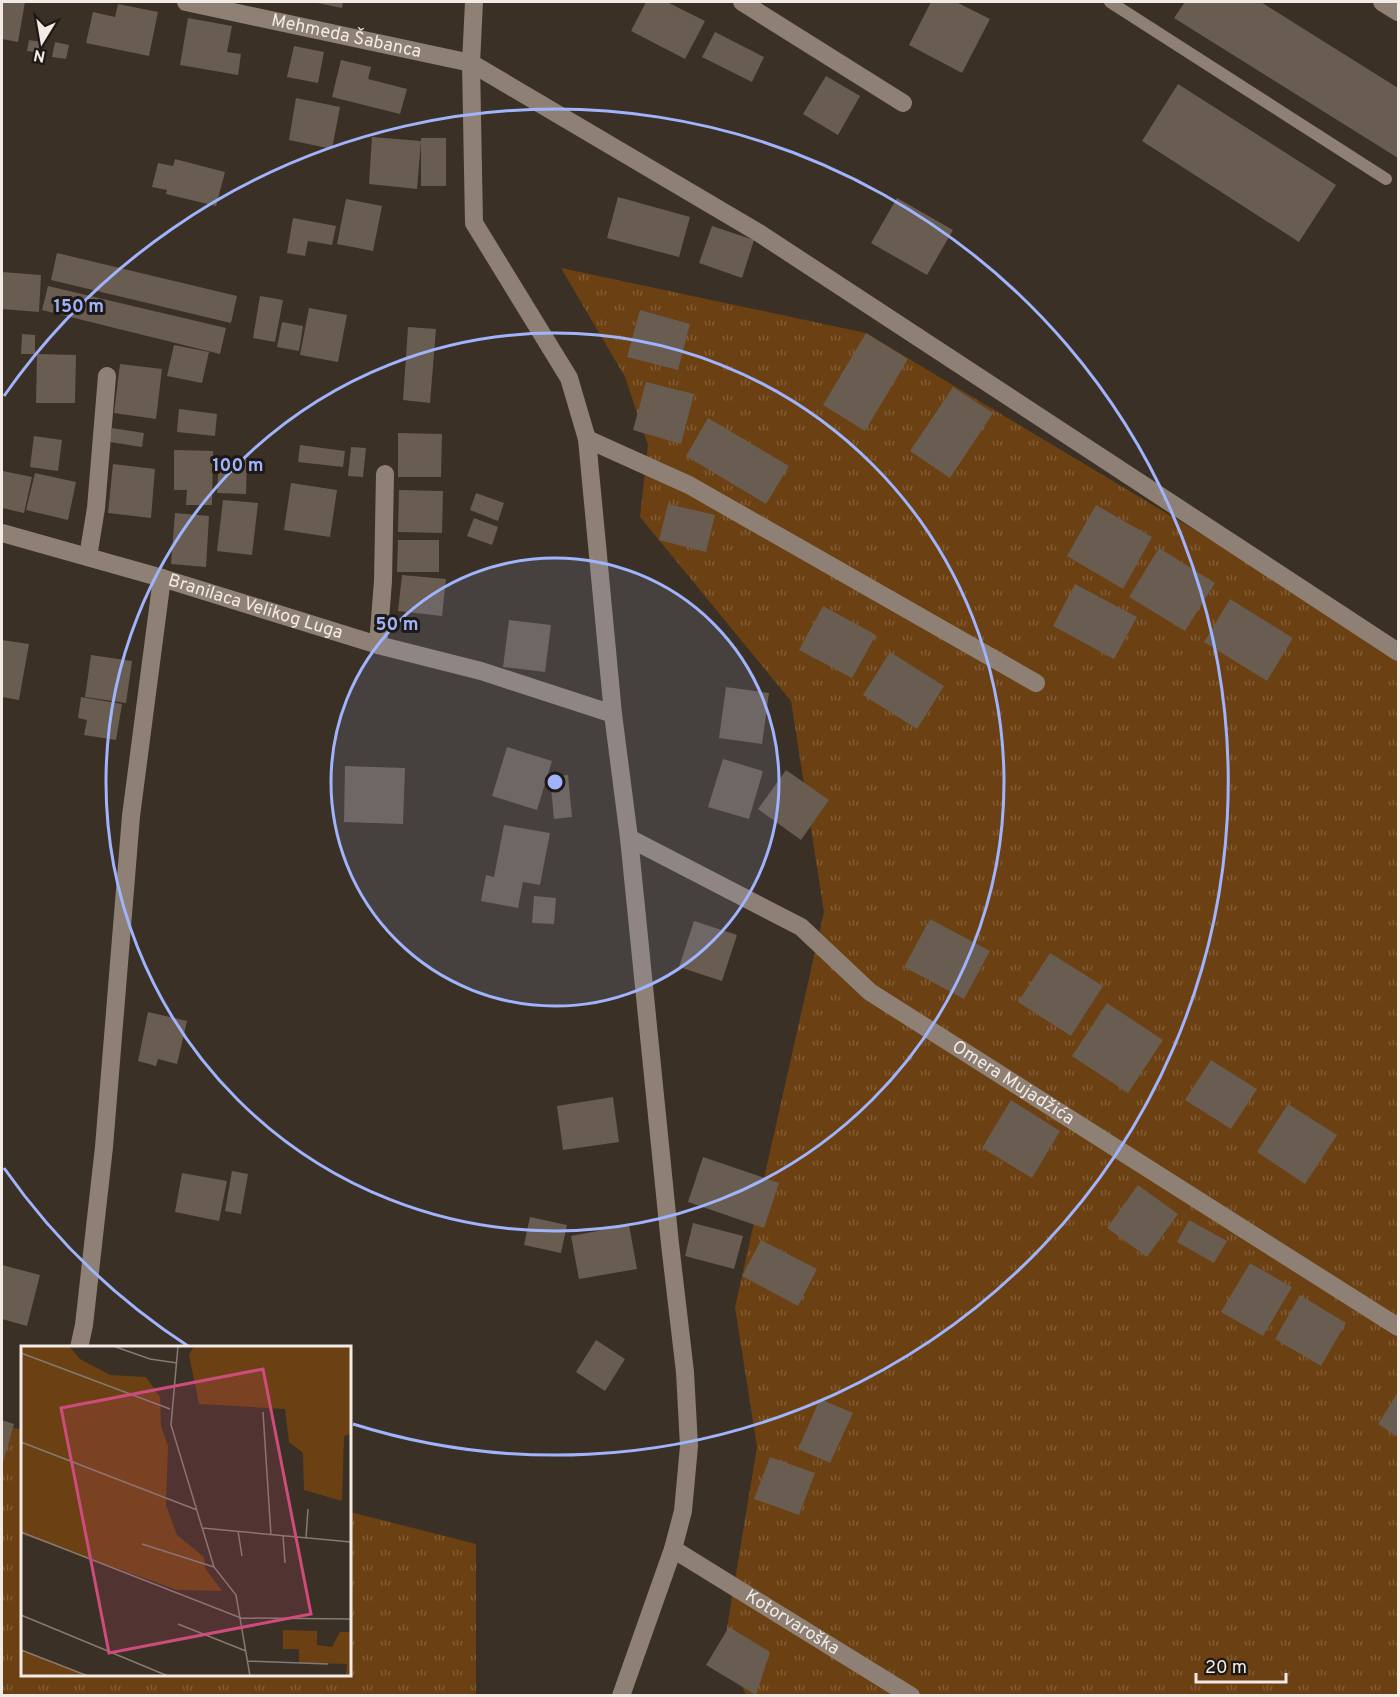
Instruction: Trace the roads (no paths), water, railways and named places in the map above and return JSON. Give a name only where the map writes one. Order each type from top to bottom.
[{"type":"street","name":"Mehmeda Šabanca","points":[[186,2],[471,63],[759,233],[1398,652]]},
{"type":"street","points":[[474,2],[471,63],[474,223],[569,378],[587,439],[613,714],[629,838],[685,1372],[689,1446],[683,1511],[673,1549],[621,1695]]},
{"type":"street","points":[[742,2],[903,103]]},
{"type":"street","points":[[1382,2],[1398,12]]},
{"type":"street","points":[[88,557],[96,508],[107,376]]},
{"type":"street","points":[[587,439],[689,485],[1036,683]]},
{"type":"street","points":[[378,645],[383,581],[385,474]]},
{"type":"street","name":"Branilaca Velikog Luga","points":[[2,533],[162,578],[378,645],[481,671],[613,714]]},
{"type":"street","points":[[80,1346],[104,1147],[131,816],[162,578]]},
{"type":"street","name":"Omera Mujadžića","points":[[629,838],[801,927],[870,992],[1398,1327]]},
{"type":"street","name":"Kotorvaroška","points":[[673,1549],[910,1695]]},
{"type":"lane","points":[[1110,2],[1386,179]]}]
